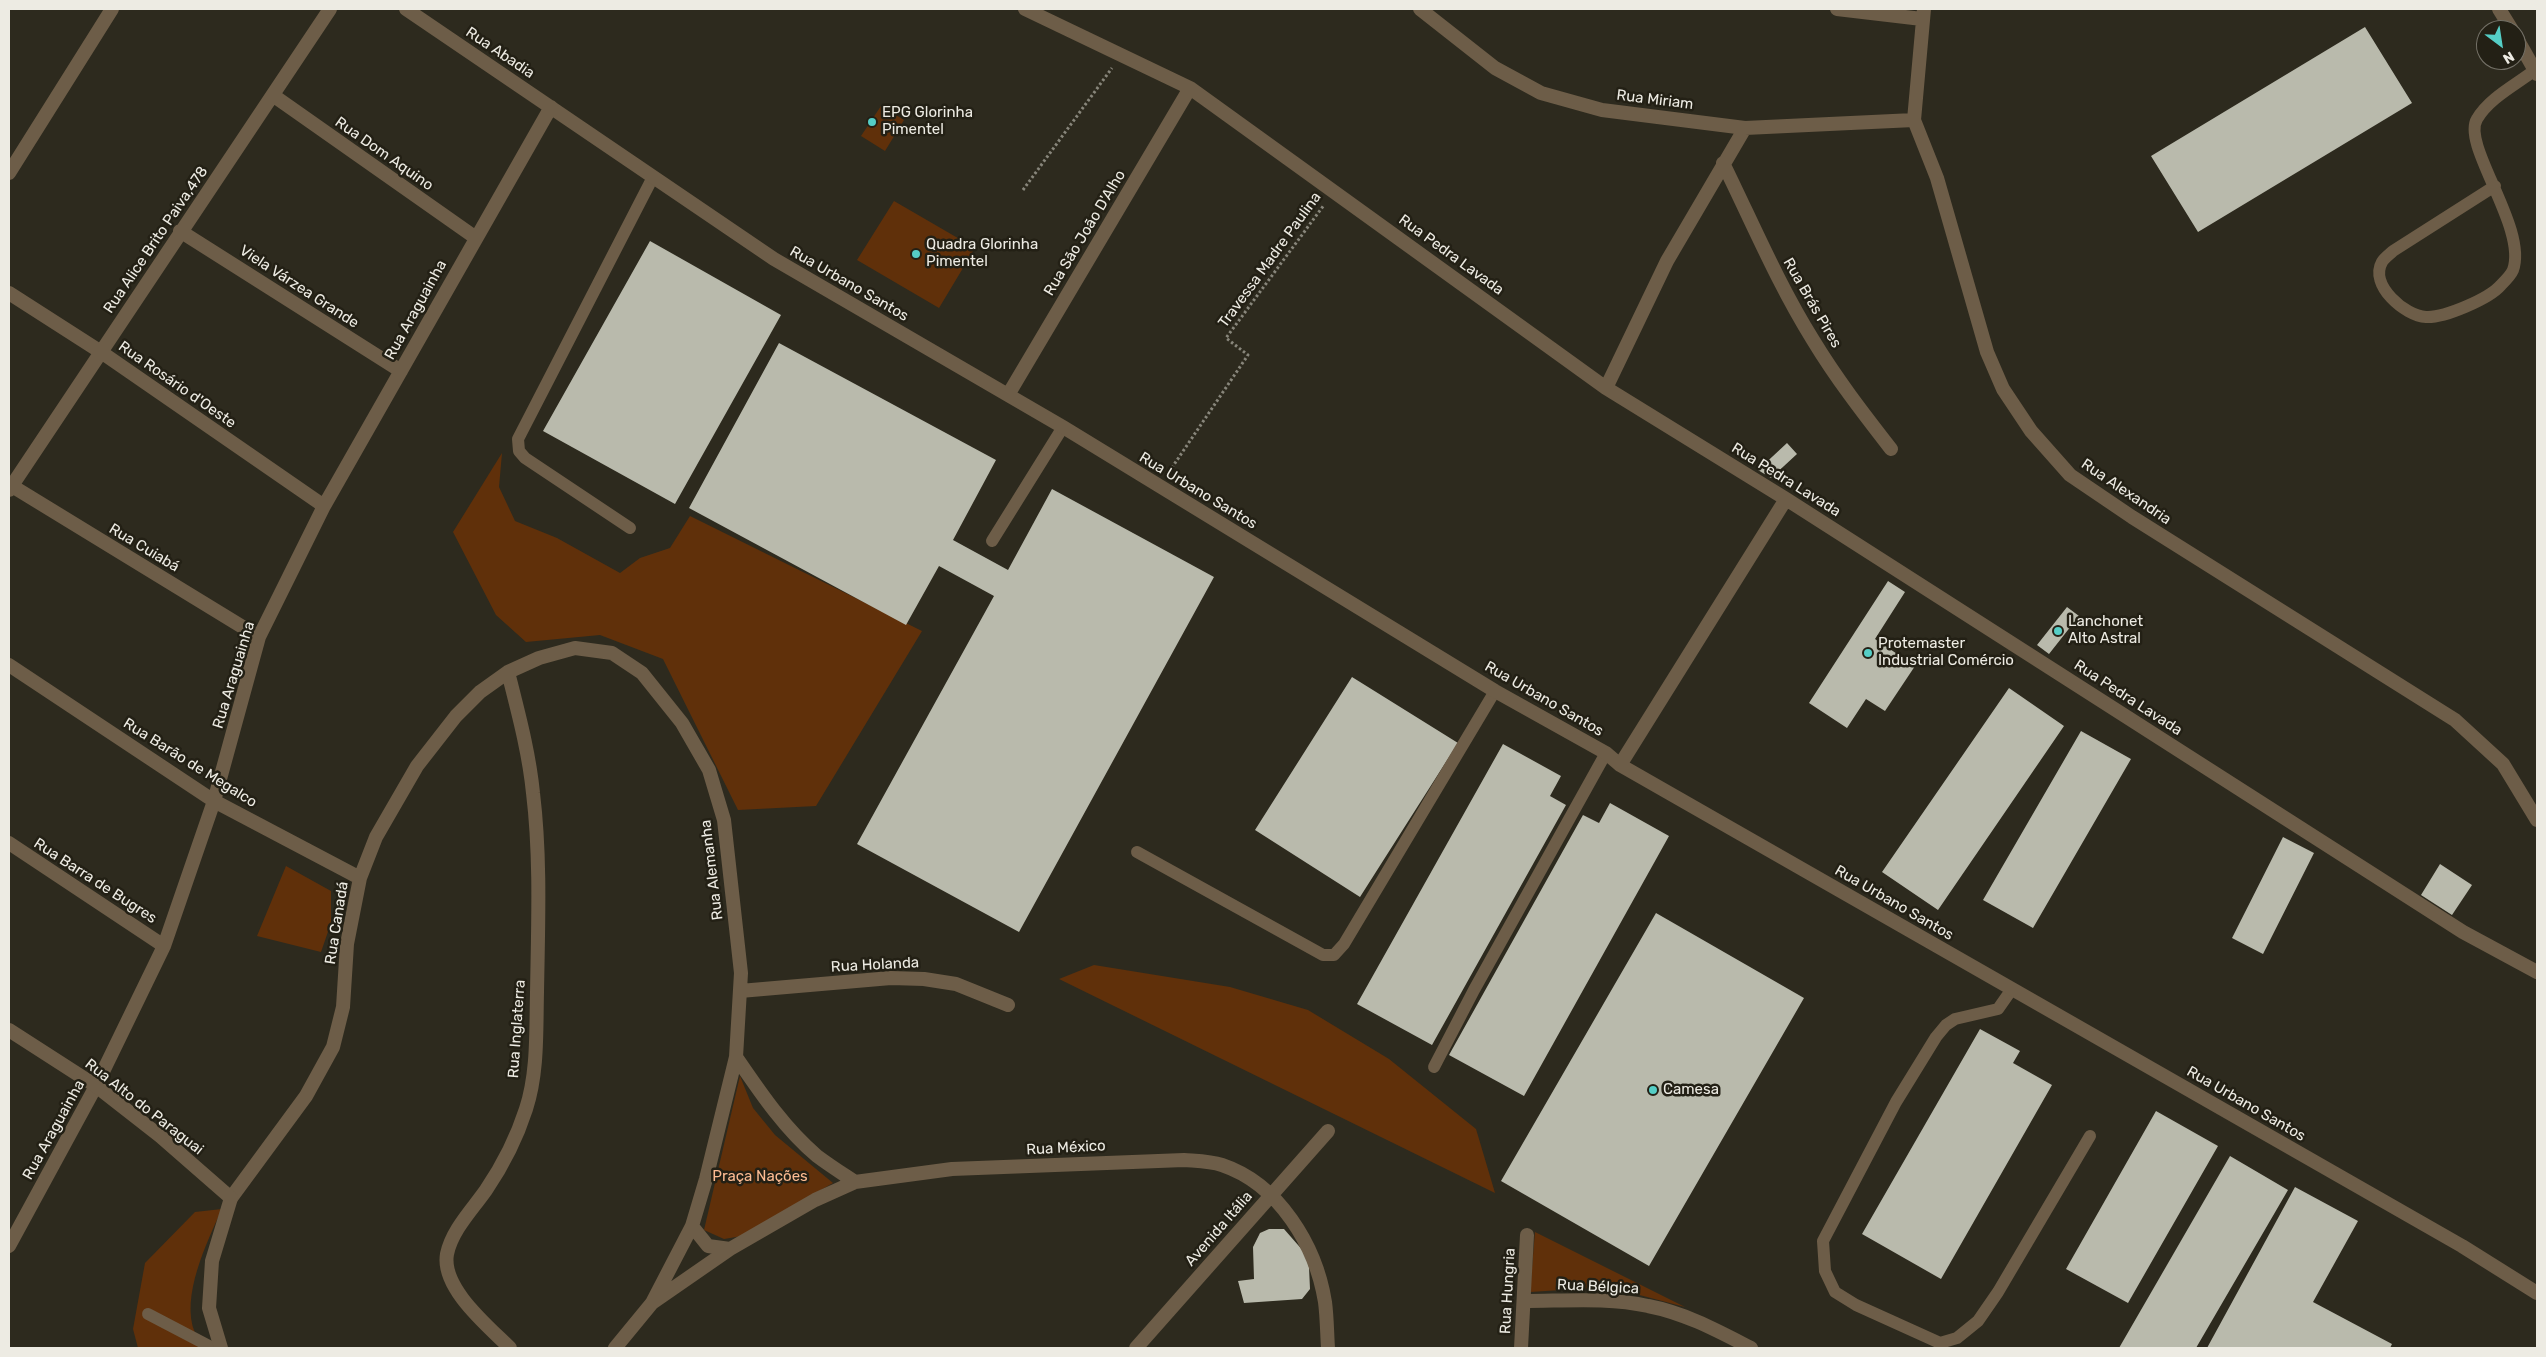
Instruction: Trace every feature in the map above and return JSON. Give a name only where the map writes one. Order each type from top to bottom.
[{"type":"street","points":[[9,173],[112,9]]},
{"type":"street","name":"Rua Alice Brito Paiva,478","points":[[10,488],[180,231],[274,96],[330,9]]},
{"type":"street","name":"Rua Abadia","points":[[406,9],[552,107]]},
{"type":"street","name":"Rua Pedra Lavada","points":[[1025,9],[1190,88],[1606,388],[1786,499],[2455,927],[2537,972]]},
{"type":"street","name":"Rua Miriam","points":[[1420,9],[1495,68],[1541,93],[1602,110],[1745,128],[1914,120]]},
{"type":"street","points":[[1836,9],[1923,14]]},
{"type":"street","points":[[2500,9],[2506,20]]},
{"type":"street","name":"Rua Alexandria","points":[[1923,14],[1914,120],[1937,178],[1987,352],[2003,388],[2037,439],[2070,475],[2117,507],[2455,720],[2503,764],[2537,820]]},
{"type":"street","points":[[2526,54],[2536,72]]},
{"type":"street","name":"Rua São João D'Alho","points":[[1008,395],[1190,88]]},
{"type":"street","name":"Rua Dom Aquino","points":[[274,96],[476,238]]},
{"type":"street","name":"Rua Urbano Santos","points":[[552,107],[774,258],[1063,428],[1495,691],[1606,753],[1620,765],[2453,1241],[2537,1293]]},
{"type":"street","name":"Rua Araguainha","points":[[9,1246],[14,1224],[96,1086],[164,946],[214,801],[259,637],[324,506],[552,107]]},
{"type":"street","points":[[1606,388],[1667,261],[1745,128]]},
{"type":"street","name":"Rua Brás Pires","points":[[1723,163],[1774,268],[1812,339],[1852,399],[1891,448]]},
{"type":"street","name":"Viela Várzea Grande","points":[[180,231],[400,372]]},
{"type":"street","name":"Rua Rosário d'Oeste","points":[[9,293],[101,352],[324,506]]},
{"type":"street","name":"Rua Cuiabá","points":[[10,488],[259,637]]},
{"type":"street","points":[[1620,765],[1786,499]]},
{"type":"street","name":"Rua Alemanha","points":[[508,672],[539,658],[575,648],[612,653],[642,673],[682,723],[709,770],[724,820],[740,973],[736,1057],[692,1226],[652,1303]]},
{"type":"street","name":"Rua Barão de Megalco","points":[[9,665],[214,801],[360,878]]},
{"type":"street","name":"Rua Canadá","points":[[230,1198],[306,1096],[333,1047],[343,1007],[347,944],[360,878],[376,837],[417,766],[456,716],[480,692],[508,672]]},
{"type":"street","name":"Rua Inglaterra","points":[[508,672],[525,739],[534,794],[539,902],[535,1061],[526,1108],[507,1154],[487,1188],[458,1229],[447,1255],[450,1279],[468,1305],[510,1348]]},
{"type":"street","name":"Rua Barra de Bugres","points":[[9,843],[164,946]]},
{"type":"street","name":"Rua Holanda","points":[[740,991],[891,978],[924,978],[956,984],[1008,1004]]},
{"type":"street","name":"Rua Alto do Paraguai","points":[[9,1030],[96,1086],[160,1136],[230,1198]]},
{"type":"street","points":[[736,1057],[767,1102],[792,1132],[817,1156],[856,1182]]},
{"type":"street","name":"Avenida Itália","points":[[1136,1348],[1328,1131]]},
{"type":"street","name":"Rua México","points":[[615,1348],[652,1303],[730,1249],[815,1200],[856,1182],[952,1169],[1184,1160],[1221,1165],[1245,1177],[1270,1195],[1295,1222],[1314,1262],[1325,1302],[1328,1348]]},
{"type":"street","points":[[221,1348],[209,1308],[212,1261],[230,1198]]},
{"type":"street","points":[[692,1226],[708,1246],[730,1249]]},
{"type":"street","name":"Rua Hungria","points":[[1521,1348],[1528,1235]]},
{"type":"street","name":"Rua Bélgica","points":[[1524,1301],[1601,1300],[1648,1306],[1700,1322],[1751,1348]]},
{"type":"lane","points":[[2495,186],[2393,251],[2382,262],[2379,275],[2386,292],[2404,309],[2424,317],[2442,316],[2462,308],[2500,287],[2513,271],[2516,251],[2495,186],[2476,141],[2474,129],[2476,119],[2490,104],[2536,72]]},
{"type":"lane","points":[[630,528],[525,458],[519,451],[518,439],[653,176]]},
{"type":"lane","points":[[992,542],[1063,428]]},
{"type":"lane","points":[[1137,852],[1323,955],[1334,955],[1344,944],[1495,691]]},
{"type":"lane","points":[[1434,1067],[1474,990],[1606,753]]},
{"type":"lane","points":[[2012,989],[1998,1009],[1955,1019],[1946,1025],[1936,1037],[1896,1102],[1823,1241],[1825,1271],[1835,1292],[1856,1305],[1940,1343],[1957,1338],[1978,1321],[1998,1292],[2090,1136]]},
{"type":"lane","points":[[148,1314],[213,1348]]},
{"type":"path","points":[[1023,190],[1122,55]]},
{"type":"path","name":"Travessa Madre Paulina","points":[[1159,486],[1248,355],[1226,338],[1335,191]]},
{"type":"green space","points":[[881,106],[904,120],[885,151],[861,136]]},
{"type":"green space","name":"Quadra Glorinha Pimentel","points":[[894,201],[975,248],[939,308],[857,260]]},
{"type":"green space","points":[[502,453],[499,487],[515,521],[557,538],[620,573],[640,558],[670,548],[690,516],[922,631],[816,806],[738,810],[663,659],[600,635],[526,642],[496,615],[453,532]]},
{"type":"green space","points":[[286,866],[331,891],[331,923],[321,952],[257,936]]},
{"type":"green space","points":[[1094,965],[1230,987],[1308,1010],[1389,1059],[1476,1129],[1495,1193],[1059,979]]},
{"type":"green space","name":"Praça Nações","points":[[740,1076],[753,1108],[775,1135],[833,1183],[742,1236],[724,1239],[704,1230]]},
{"type":"green space","points":[[222,1209],[197,1270],[191,1303],[191,1319],[195,1333],[207,1348],[138,1348],[133,1329],[145,1263],[195,1212]]},
{"type":"green space","points":[[1535,1232],[1685,1307],[1609,1287],[1530,1292]]},
{"type":"building","points":[[2365,27],[2412,103],[2198,232],[2151,156]]},
{"type":"building","points":[[650,241],[781,315],[675,504],[543,431]]},
{"type":"building","points":[[779,343],[996,460],[953,540],[1008,570],[1052,489],[1214,577],[1019,932],[857,844],[994,596],[939,566],[906,625],[689,508]]},
{"type":"building","points":[[1787,443],[1797,454],[1771,478],[1758,470]]},
{"type":"building","name":"Protemaster Industrial Comércio","points":[[1888,581],[1905,592],[1875,639],[1915,666],[1885,711],[1866,699],[1847,728],[1809,703]]},
{"type":"building","name":"Lanchonet Alto Astral","points":[[2067,607],[2079,616],[2049,654],[2037,645]]},
{"type":"building","points":[[1352,677],[1458,743],[1360,897],[1255,830]]},
{"type":"building","points":[[2009,688],[2064,726],[1938,910],[1882,872]]},
{"type":"building","points":[[2081,731],[2131,759],[2033,928],[1983,900]]},
{"type":"building","points":[[1503,744],[1561,776],[1550,796],[1566,805],[1432,1045],[1357,1004]]},
{"type":"building","points":[[1610,803],[1669,836],[1524,1096],[1449,1055],[1583,815],[1599,823]]},
{"type":"building","points":[[2283,837],[2314,853],[2263,954],[2232,938]]},
{"type":"building","points":[[2440,864],[2472,885],[2452,915],[2421,895]]},
{"type":"building","name":"Camesa","points":[[1656,913],[1804,998],[1649,1266],[1501,1181]]},
{"type":"building","points":[[1980,1029],[2020,1051],[2013,1063],[2052,1085],[1941,1279],[1862,1234]]},
{"type":"building","points":[[2156,1111],[2218,1146],[2128,1303],[2066,1269]]},
{"type":"building","points":[[2230,1156],[2288,1190],[2196,1348],[2119,1348]]},
{"type":"building","points":[[2295,1187],[2358,1221],[2313,1302],[2392,1344],[2390,1348],[2207,1348]]},
{"type":"building","points":[[1269,1229],[1284,1229],[1305,1253],[1309,1267],[1310,1289],[1302,1299],[1244,1303],[1238,1281],[1254,1279],[1253,1247],[1260,1233]]},
{"type":"place","name":"EPG Glorinha Pimentel","points":[[872,122]]},
{"type":"place","name":"Quadra Glorinha Pimentel","points":[[916,254]]},
{"type":"place","name":"Lanchonet Alto Astral","points":[[2058,631]]},
{"type":"place","name":"Protemaster Industrial Comércio","points":[[1868,653]]},
{"type":"place","name":"Camesa","points":[[1653,1090]]}]
